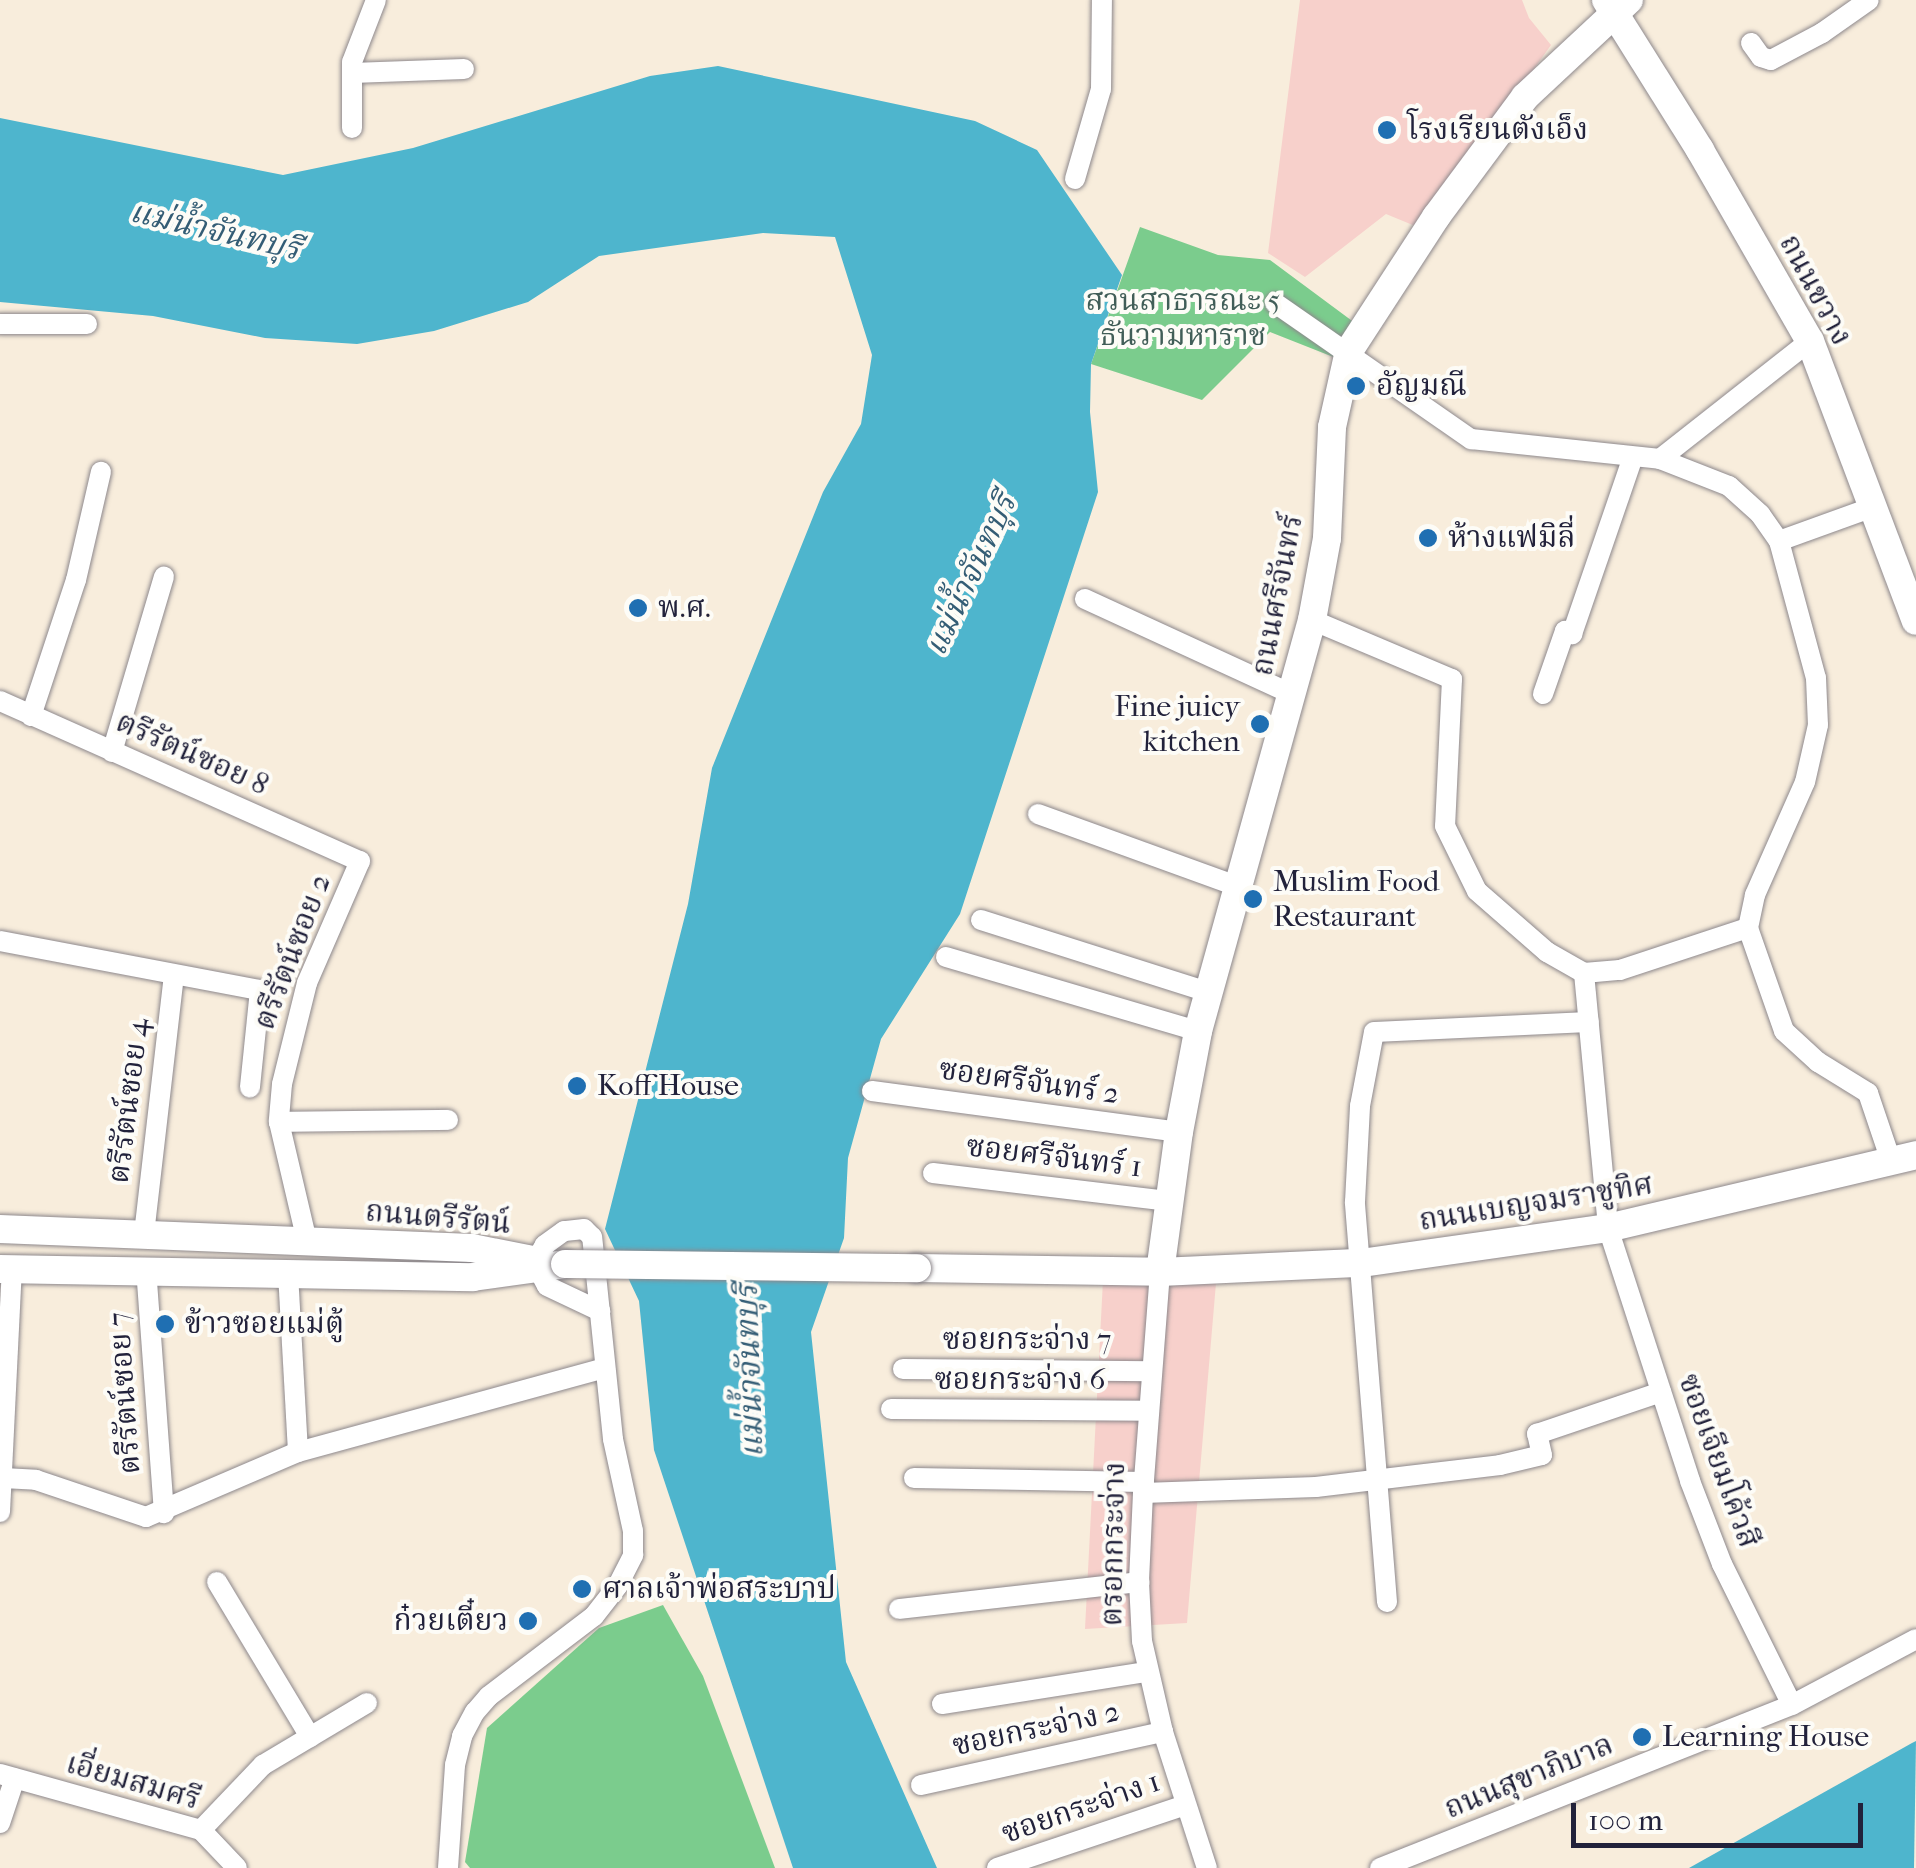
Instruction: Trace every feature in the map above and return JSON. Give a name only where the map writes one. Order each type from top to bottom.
[{"type":"main road","name":"ถนนขวาง","points":[[1616,3],[1810,340],[1916,621]]},
{"type":"main road","name":"ถนนศรีจันทร์","points":[[1160,1272],[1179,1132],[1198,1031],[1312,620],[1327,538],[1332,427],[1349,350],[1436,217],[1525,97],[1616,3]]},
{"type":"main road","name":"ถนนเบญจมราชูทิศ","points":[[1160,1272],[1362,1264],[1608,1228],[1903,1158]]},
{"type":"main road","name":"ถนนตรีรัตน์","points":[[0,1229],[472,1248],[548,1264]]},
{"type":"main road","name":"ถนนตรีรัตน์","points":[[6,1268],[473,1277],[548,1264],[1160,1272]]},
{"type":"street","points":[[352,128],[352,62],[376,0]]},
{"type":"street","points":[[1075,179],[1101,89],[1102,0]]},
{"type":"street","points":[[1751,43],[1761,58],[1770,60],[1822,33],[1870,0]]},
{"type":"street","points":[[352,73],[464,69]]},
{"type":"street","points":[[1275,303],[1349,350],[1471,439],[1660,458],[1729,486],[1760,514],[1779,541],[1816,678],[1818,725],[1805,782],[1754,895],[1748,928],[1784,1031],[1818,1062],[1868,1093],[1903,1158]]},
{"type":"street","points":[[0,324],[87,324]]},
{"type":"street","points":[[1660,458],[1810,340]]},
{"type":"street","points":[[1543,694],[1565,631],[1572,634],[1633,456]]},
{"type":"street","points":[[31,716],[76,580],[101,472]]},
{"type":"street","points":[[1779,541],[1873,508]]},
{"type":"street","points":[[112,752],[164,576]]},
{"type":"street","points":[[1086,599],[1292,694]]},
{"type":"street","points":[[1312,620],[1452,680],[1446,826],[1478,891],[1547,952],[1584,974],[1620,970],[1748,928]]},
{"type":"street","name":"ตรีรัตน์ซอย 8","points":[[0,701],[360,862]]},
{"type":"street","points":[[1038,814],[1237,886]]},
{"type":"street","name":"ตรีรัตน์ซอย 2","points":[[307,1241],[279,1122],[288,1046],[307,983],[360,862]]},
{"type":"street","points":[[980,920],[1208,992]]},
{"type":"street","points":[[0,941],[260,990],[250,1087]]},
{"type":"street","points":[[946,958],[1198,1031]]},
{"type":"street","name":"ซอยเจียมโค้วสี","points":[[1584,974],[1608,1228],[1722,1564],[1792,1705]]},
{"type":"street","name":"ตรีรัตน์ซอย 4","points":[[144,1234],[174,975]]},
{"type":"street","points":[[1388,1602],[1355,1202],[1357,1150],[1374,1032],[1589,1022]]},
{"type":"street","name":"ซอยศรีจันทร์ 2","points":[[872,1091],[1179,1132]]},
{"type":"street","points":[[279,1122],[448,1120]]},
{"type":"street","name":"ซอยศรีจันทร์ 1","points":[[932,1173],[1169,1201]]},
{"type":"street","points":[[452,1866],[455,1766],[462,1736],[474,1712],[488,1696],[594,1616],[618,1585],[633,1555],[634,1531],[618,1468],[600,1310],[588,1232],[577,1228],[556,1235],[547,1286],[600,1310]]},
{"type":"street","points":[[0,1508],[6,1268]]},
{"type":"street","name":"ตรีรัตน์ซอย 7","points":[[146,1268],[164,1512]]},
{"type":"street","points":[[288,1272],[298,1452]]},
{"type":"street","name":"ตรอกกระจ่าง","points":[[1160,1272],[1139,1582],[1148,1672],[1207,1868]]},
{"type":"street","points":[[3,1478],[36,1480],[146,1518],[298,1452],[605,1368]]},
{"type":"street","name":"ซอยกระจ่าง 7","points":[[902,1370],[1152,1371]]},
{"type":"street","points":[[914,1478],[1144,1487],[1436,1476],[1542,1455],[1537,1434],[1661,1392]]},
{"type":"street","name":"ซอยกระจ่าง 6","points":[[891,1409],[1149,1411]]},
{"type":"street","points":[[217,1582],[310,1737]]},
{"type":"street","points":[[899,1609],[1139,1582]]},
{"type":"street","name":"ถนนสุขาภิบาล","points":[[1380,1868],[1792,1705],[1916,1638]]},
{"type":"street","points":[[942,1704],[1148,1672]]},
{"type":"street","points":[[201,1830],[263,1765],[366,1703]]},
{"type":"street","name":"ซอยกระจ่าง 2","points":[[921,1784],[1163,1732]]},
{"type":"street","points":[[0,1823],[8,1776]]},
{"type":"street","name":"เอี่ยมสมศรี","points":[[8,1776],[201,1830],[236,1868]]},
{"type":"street","name":"ซอยกระจ่าง 1","points":[[997,1868],[1185,1805]]},
{"type":"shaded area","name":"โรงเรียนตังเอ็ง","points":[[1300,0],[1522,0],[1529,18],[1551,45],[1420,228],[1386,214],[1305,277],[1268,253]]},
{"type":"shaded area","points":[[1103,1280],[1216,1283],[1187,1623],[1085,1629]]},
{"type":"green space","name":"สวนสาธารณะ 5 ธันวามหาราช","points":[[1140,227],[1218,255],[1270,260],[1363,329],[1346,362],[1270,332],[1202,400],[1091,364]]},
{"type":"green space","points":[[663,1605],[703,1676],[775,1868],[470,1868],[465,1862],[487,1728],[599,1628]]},
{"type":"water","name":"แม่น้ำจันทบุรี","points":[[718,66],[975,121],[1037,150],[1122,275],[1091,364],[1090,412],[1098,492],[960,914],[881,1039],[848,1158],[844,1238],[811,1332],[846,1662],[937,1868],[793,1868],[654,1450],[639,1301],[605,1229],[688,904],[712,768],[823,492],[861,424],[872,355],[835,237],[763,233],[599,256],[528,302],[434,331],[357,344],[265,338],[153,316],[0,302],[0,118],[283,175],[413,148],[650,76]]},
{"type":"water","points":[[1916,1741],[1914,1868],[1689,1868],[1912,1743]]},
{"type":"place","name":"โรงเรียนตังเอ็ง","points":[[1387,130]]},
{"type":"place","name":"อัญมณี","points":[[1356,386]]},
{"type":"place","name":"ห้างแฟมิลี่","points":[[1428,538]]},
{"type":"place","name":"พ.ศ.","points":[[638,608]]},
{"type":"place","name":"Fine juicy kitchen","points":[[1260,724]]},
{"type":"place","name":"Muslim Food Restaurant","points":[[1253,899]]},
{"type":"place","name":"Koff House","points":[[577,1086]]},
{"type":"place","name":"ข้าวซอยแม่ตู้","points":[[165,1324]]},
{"type":"place","name":"ศาลเจ้าพ่อสระบาป","points":[[582,1589]]},
{"type":"place","name":"ก๋วยเตี๋ยว","points":[[528,1621]]},
{"type":"place","name":"Learning House","points":[[1642,1737]]}]
